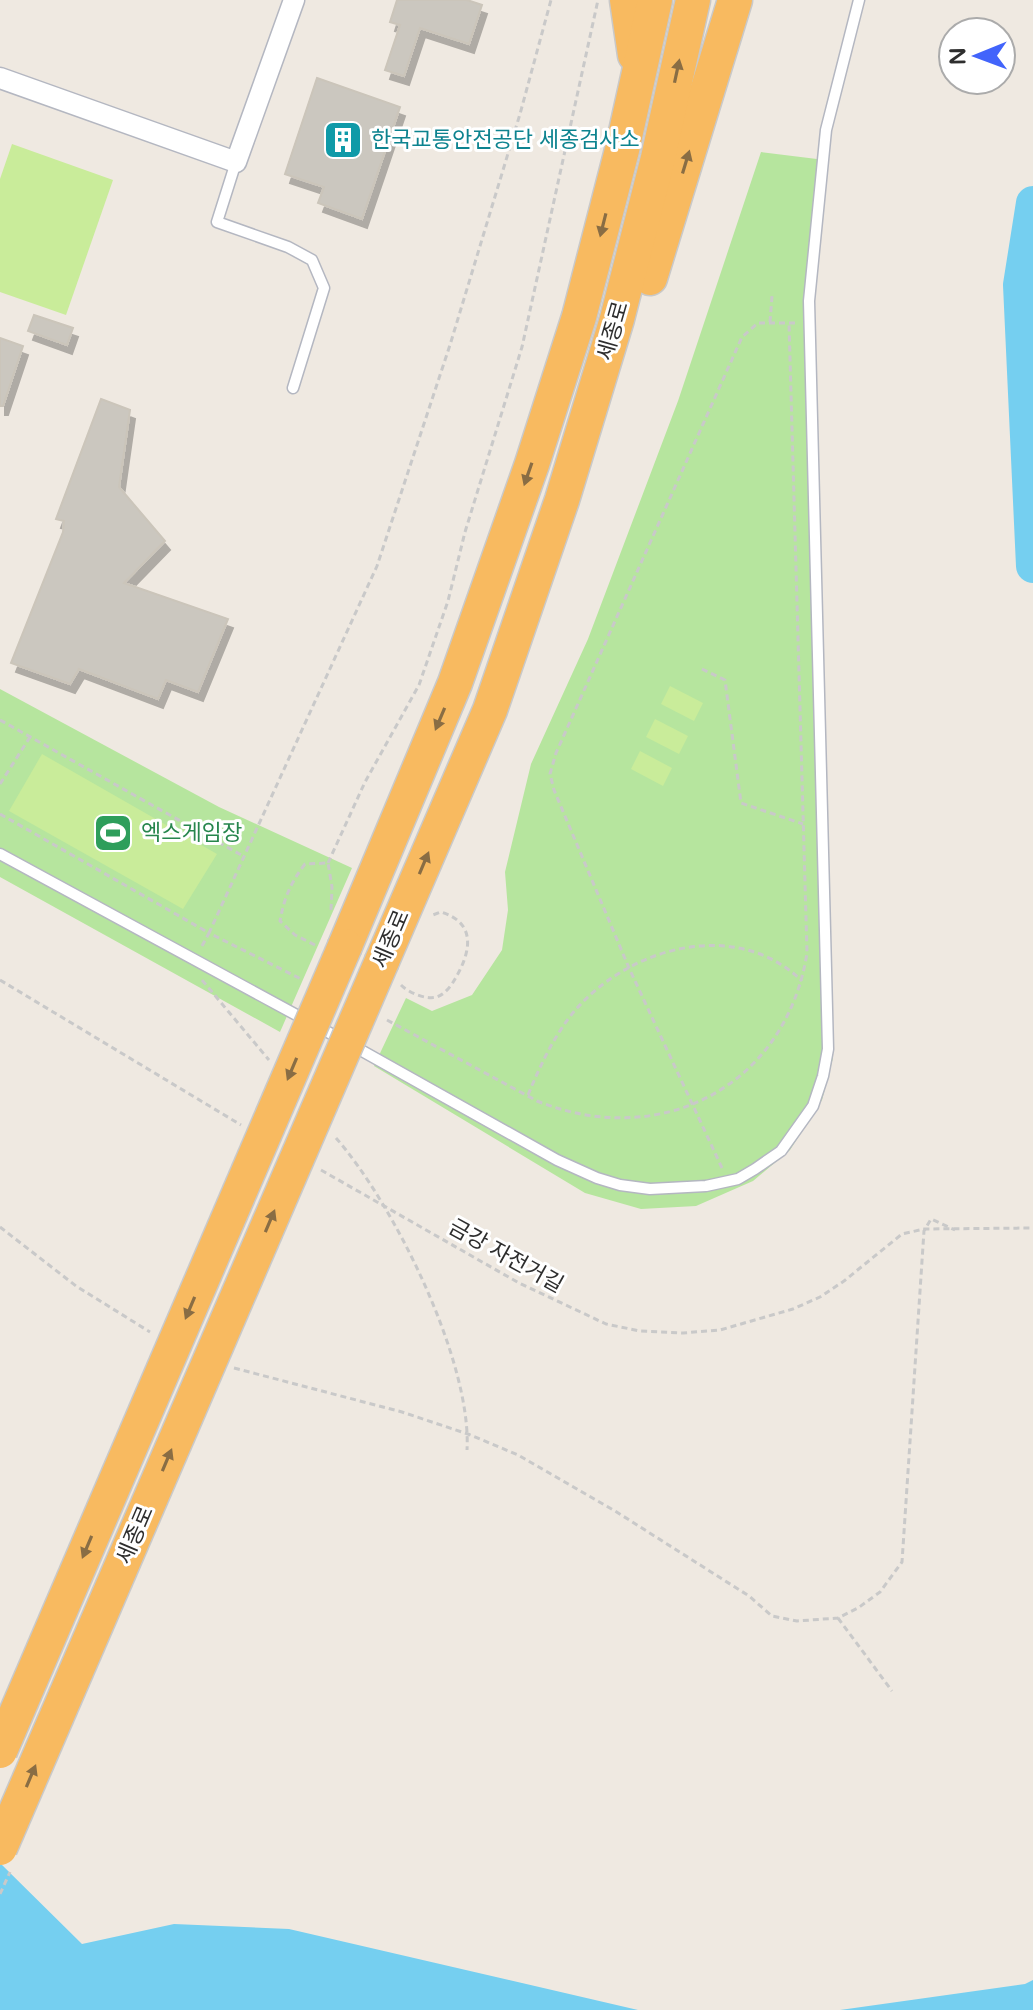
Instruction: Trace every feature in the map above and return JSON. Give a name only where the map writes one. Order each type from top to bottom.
[{"type":"highway","points":[[627,0],[636,60]]},
{"type":"highway","points":[[622,150],[645,0]]},
{"type":"highway","name":"세종로","points":[[0,1751],[332,938],[455,683],[532,464],[579,317],[622,150],[655,0]]},
{"type":"highway","name":"세종로","points":[[0,1848],[390,972],[490,710],[562,500],[617,319],[658,158],[693,0]]},
{"type":"highway","points":[[490,710],[587,473],[735,0]]},
{"type":"street","points":[[0,78],[236,162],[294,0]]},
{"type":"lane","points":[[0,854],[557,1160],[597,1178],[650,1189],[706,1186],[738,1179],[781,1151],[813,1106],[828,1049],[809,323],[812,248],[826,130],[859,0]]},
{"type":"lane","points":[[236,162],[217,222],[288,247],[312,260],[324,288],[293,388]]},
{"type":"path","points":[[197,961],[377,566],[472,274],[551,0]]},
{"type":"path","points":[[328,863],[305,864],[294,878],[284,900],[280,921],[295,935],[332,938],[332,887],[328,863],[365,782],[419,685],[448,601],[465,532],[522,347],[598,0]]},
{"type":"path","points":[[770,322],[772,296]]},
{"type":"path","points":[[728,1181],[629,968],[550,774],[556,753],[742,337],[758,323],[809,323]]},
{"type":"path","points":[[383,1018],[558,1109],[607,1118],[643,1117],[692,1105],[721,1091],[740,1079],[777,1034],[802,982],[807,953],[789,323]]},
{"type":"path","points":[[702,669],[725,680],[741,803],[803,824]]},
{"type":"path","points":[[0,720],[243,856]]},
{"type":"path","points":[[0,784],[30,737]]},
{"type":"path","points":[[0,814],[209,933],[314,986]]},
{"type":"path","points":[[406,990],[421,996],[437,997],[449,989],[467,958],[468,940],[461,922],[441,912],[430,917]]},
{"type":"path","points":[[528,1095],[543,1058],[574,1012],[611,978],[653,956],[681,948],[716,945],[741,948],[780,964],[802,982]]},
{"type":"path","points":[[390,972],[393,994]]},
{"type":"path","points":[[0,980],[250,1130]]},
{"type":"path","name":"금강 자전거길","points":[[317,1167],[519,1283],[606,1324],[640,1331],[683,1333],[720,1330],[756,1321],[820,1297],[902,1234],[924,1229],[1033,1228]]},
{"type":"path","points":[[383,1204],[414,1262],[444,1336],[462,1399],[468,1434],[467,1450]]},
{"type":"path","points":[[230,1367],[402,1412],[468,1434],[518,1455],[615,1511],[749,1596],[772,1616],[797,1621],[838,1618],[880,1592],[902,1562],[901,1535],[924,1231],[931,1219],[955,1230]]},
{"type":"path","points":[[0,1227],[76,1286],[156,1335]]},
{"type":"path","points":[[838,1618],[892,1691]]},
{"type":"green space","points":[[12,144],[113,180],[66,315],[0,292],[0,179]]},
{"type":"green space","points":[[761,152],[825,160],[812,320],[833,1058],[822,1100],[790,1150],[753,1181],[696,1206],[641,1209],[585,1193],[374,1066],[406,998],[432,1011],[472,995],[502,950],[508,910],[505,872],[531,764],[588,639],[678,401]]},
{"type":"green space","points":[[670,686],[703,703],[694,721],[661,704]]},
{"type":"green space","points":[[0,689],[219,807],[352,868],[280,1032],[0,877]]},
{"type":"green space","points":[[655,719],[688,736],[679,754],[646,737]]},
{"type":"green space","points":[[640,751],[672,768],[663,786],[631,769]]},
{"type":"green space","name":"엑스게임장","points":[[42,754],[217,854],[183,909],[9,811]]},
{"type":"water","points":[[0,1863],[82,1944],[174,1924],[289,1929],[638,2010],[0,2010]]},
{"type":"water","points":[[1033,1980],[1033,2010],[840,2010],[1025,1984]]},
{"type":"building","points":[[397,0],[467,0],[482,5],[469,44],[420,28],[404,76],[385,70],[400,25],[390,22]]},
{"type":"building","name":"한국교통안전공단 세종검사소","points":[[317,78],[400,107],[362,219],[318,203],[324,187],[285,174]]},
{"type":"building","points":[[34,315],[73,328],[67,345],[28,331]]},
{"type":"building","points":[[0,338],[23,346],[3,406],[0,406]]},
{"type":"building","points":[[101,399],[130,410],[119,487],[165,541],[124,583],[228,619],[198,692],[166,680],[158,699],[79,669],[70,684],[11,663],[63,532],[64,521],[56,519]]},
{"type":"waterway","points":[[1033,203],[1020,285],[1033,566]]},
{"type":"place","name":"한국교통안전공단 세종검사소","points":[[343,140]]},
{"type":"place","name":"엑스게임장","points":[[113,833]]}]
